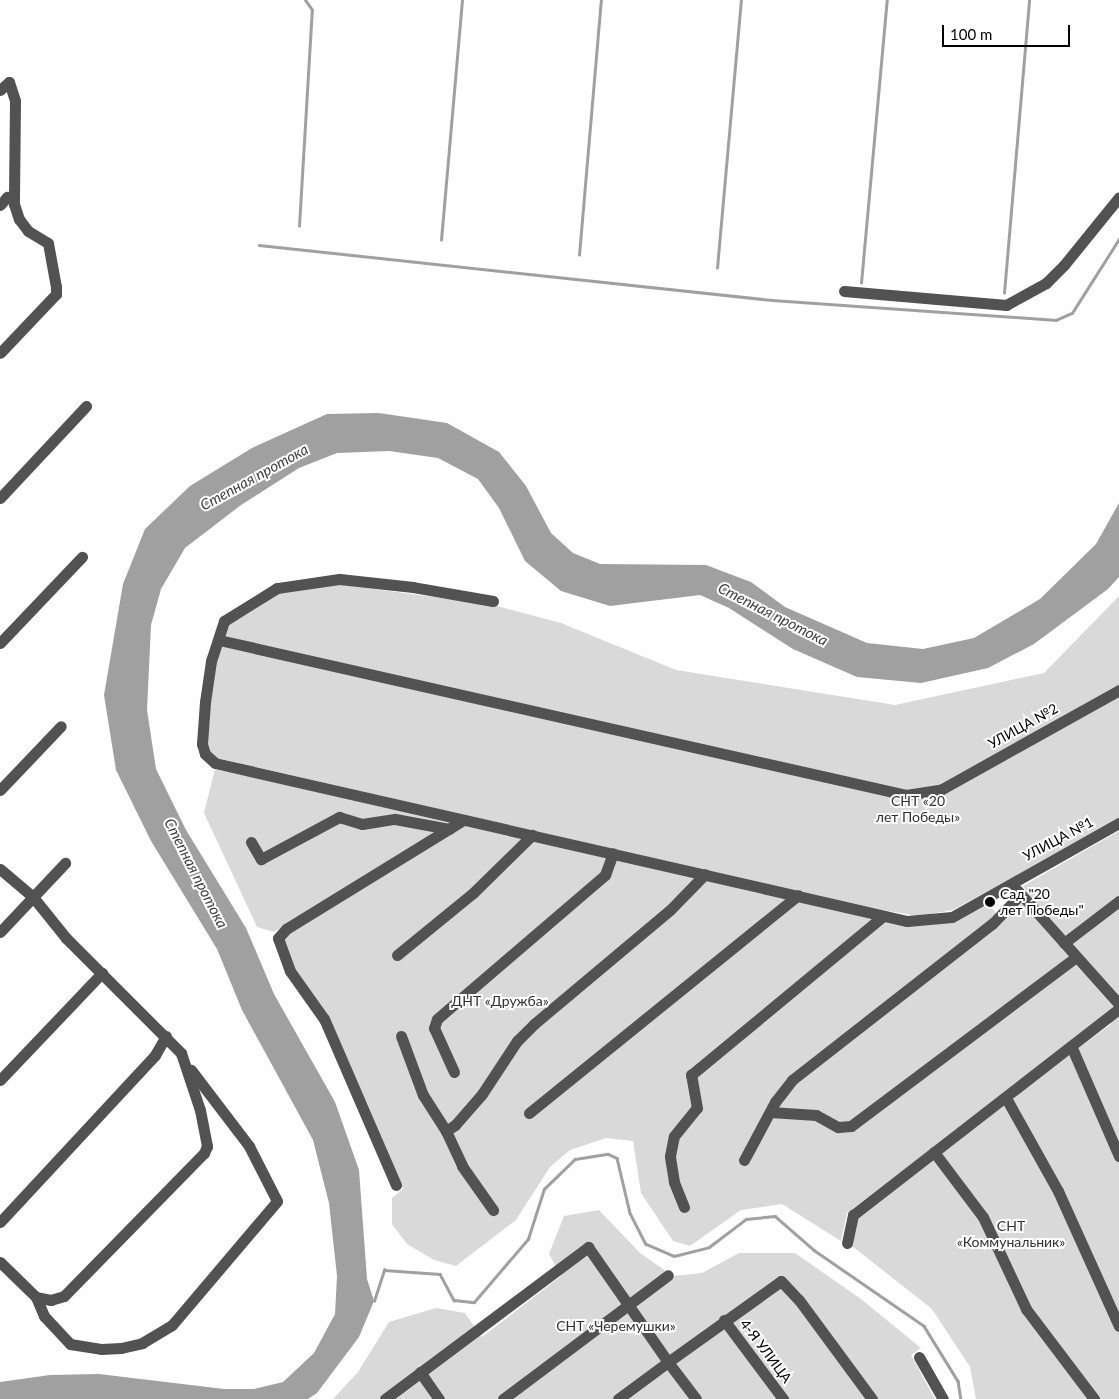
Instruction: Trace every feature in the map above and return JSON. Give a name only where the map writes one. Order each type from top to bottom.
[{"type":"street","points":[[0,90],[9,82],[15,101],[14,204],[28,232],[48,243],[56,294],[0,353]]},
{"type":"street","points":[[844,290],[1006,305],[1046,283],[1064,266],[1119,196]]},
{"type":"street","points":[[0,498],[86,406]]},
{"type":"street","points":[[0,643],[82,557]]},
{"type":"street","name":"УЛИЦА №1","points":[[493,601],[413,586],[338,579],[277,588],[224,621],[211,661],[202,744],[205,754],[215,763],[907,921],[952,917],[1011,882],[1119,823]]},
{"type":"street","name":"УЛИЦА №2","points":[[219,640],[906,795],[942,789],[1119,690]]},
{"type":"street","points":[[0,790],[61,726]]},
{"type":"street","points":[[251,842],[261,859],[333,818],[340,817],[362,824],[395,819],[448,829]]},
{"type":"street","points":[[396,1185],[324,1019],[290,971],[278,938],[286,929],[463,820]]},
{"type":"street","points":[[397,955],[473,893],[532,835]]},
{"type":"street","points":[[454,1072],[434,1028],[437,1019],[605,875],[613,853]]},
{"type":"street","points":[[0,932],[65,863]]},
{"type":"street","points":[[0,868],[33,897],[66,938],[166,1036],[249,1146],[277,1201],[172,1325],[142,1343],[101,1349],[70,1344],[44,1316],[36,1298],[0,1262]]},
{"type":"street","points":[[446,1131],[455,1125],[482,1094],[517,1041],[534,1024],[670,910],[705,874]]},
{"type":"street","points":[[1011,882],[1075,958],[1119,1004]]},
{"type":"street","points":[[529,1113],[798,895]]},
{"type":"street","points":[[744,1160],[770,1112],[792,1080],[992,924],[1020,895]]},
{"type":"street","points":[[1064,944],[1119,901]]},
{"type":"street","points":[[684,1207],[674,1182],[670,1156],[674,1136],[697,1108],[691,1075],[883,916]]},
{"type":"street","points":[[770,1112],[816,1115],[838,1127],[851,1126],[1075,958]]},
{"type":"street","points":[[0,1080],[102,973]]},
{"type":"street","points":[[847,1243],[853,1215],[1072,1048],[1119,1009]]},
{"type":"street","points":[[0,1222],[155,1055],[166,1036]]},
{"type":"street","points":[[401,1036],[415,1078],[446,1131],[462,1166],[493,1210]]},
{"type":"street","points":[[1072,1048],[1119,1156]]},
{"type":"street","points":[[36,1298],[51,1300],[64,1296],[204,1153],[205,1134],[186,1062]]},
{"type":"street","points":[[1006,1098],[1058,1191],[1119,1326]]},
{"type":"street","points":[[934,1152],[983,1218],[1026,1309],[1094,1399]]},
{"type":"street","points":[[385,1399],[588,1247],[696,1399]]},
{"type":"street","points":[[504,1399],[668,1275]]},
{"type":"street","points":[[618,1399],[724,1320],[781,1281],[799,1300],[872,1399]]},
{"type":"street","name":"4-Я УЛИЦА","points":[[724,1320],[783,1399]]},
{"type":"street","points":[[919,1357],[943,1399]]},
{"type":"street","points":[[420,1372],[439,1399]]},
{"type":"green space","name":"СНТ «20 лет Победы»","points":[[337,584],[493,605],[561,623],[676,670],[895,705],[1044,673],[1119,596],[1119,819],[953,910],[918,916],[864,907],[213,757],[205,747],[214,662],[226,623],[278,592]]},
{"type":"green space","name":"ДНТ «Дружба»","points":[[215,769],[901,922],[952,923],[988,902],[1002,922],[1029,896],[1023,886],[1119,831],[1119,1399],[976,1399],[970,1367],[932,1309],[852,1246],[854,1216],[1111,1024],[1106,1017],[847,1213],[841,1241],[782,1204],[741,1210],[690,1246],[673,1241],[641,1193],[633,1141],[606,1138],[570,1150],[550,1167],[516,1220],[456,1266],[434,1260],[407,1244],[392,1224],[392,1198],[403,1189],[368,1105],[325,1013],[296,974],[279,929],[274,932],[257,927],[204,813]]},
{"type":"green space","name":"СНТ «Черемушки»","points":[[599,1210],[640,1253],[673,1276],[702,1273],[739,1253],[795,1253],[861,1299],[921,1348],[911,1355],[935,1399],[333,1399],[358,1372],[389,1322],[436,1308],[465,1313],[482,1337],[561,1276],[549,1254],[564,1216]]},
{"type":"water","name":"Степная протока","points":[[379,413],[447,423],[499,452],[526,486],[551,533],[573,553],[600,564],[706,565],[751,582],[785,607],[867,643],[923,649],[974,638],[1040,599],[1096,544],[1119,503],[1119,577],[1108,589],[1034,644],[988,668],[921,683],[857,677],[793,649],[729,608],[700,595],[610,606],[561,591],[525,561],[499,508],[478,479],[438,458],[389,451],[337,453],[299,468],[241,505],[185,548],[161,589],[151,625],[147,710],[156,769],[186,830],[246,928],[274,994],[335,1102],[359,1170],[367,1279],[374,1301],[359,1337],[317,1393],[308,1399],[0,1399],[0,1382],[50,1375],[99,1374],[224,1389],[254,1389],[283,1382],[314,1353],[335,1314],[337,1276],[329,1203],[313,1140],[242,1010],[217,949],[151,841],[116,770],[104,695],[123,584],[145,529],[190,486],[252,448],[327,414]]},
{"type":"waterway","points":[[299,226],[312,10],[305,0]]},
{"type":"waterway","points":[[441,240],[462,0]]},
{"type":"waterway","points":[[579,255],[601,0]]},
{"type":"waterway","points":[[717,268],[741,0]]},
{"type":"waterway","points":[[861,283],[887,0]]},
{"type":"waterway","points":[[1004,293],[1029,0]]},
{"type":"waterway","points":[[259,245],[772,300],[1056,320],[1072,313],[1119,239]]},
{"type":"waterway","points":[[374,1301],[384,1270],[440,1274],[454,1300],[474,1302],[528,1239],[544,1189],[575,1159],[608,1154],[617,1158],[630,1213],[646,1244],[674,1256],[709,1247],[746,1219],[775,1216],[814,1250],[924,1326],[958,1381],[961,1399]]},
{"type":"place","name":"Сад \"20 лет Победы\"","points":[[990,902]]},
{"type":"park label","name":"СНТ «Коммунальник»","points":[[1011,1234]]}]
